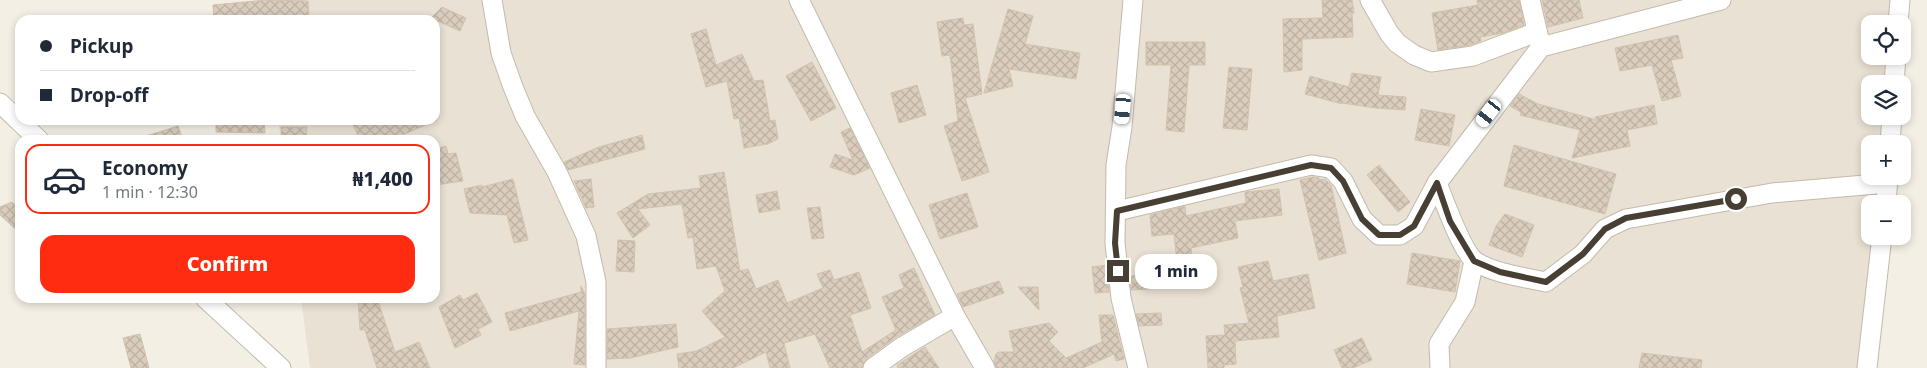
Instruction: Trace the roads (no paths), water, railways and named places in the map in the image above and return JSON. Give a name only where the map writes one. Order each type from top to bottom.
[{"type":"street","points":[[492,0],[501,53],[513,87],[525,116],[557,172],[586,236],[596,282],[596,368]]},
{"type":"street","points":[[798,0],[955,316],[985,368]]},
{"type":"street","points":[[1133,0],[1122,127],[1116,165],[1116,254],[1121,298],[1138,368]]},
{"type":"street","points":[[1370,0],[1397,43],[1414,56],[1431,62],[1473,56],[1539,39],[1721,0]]},
{"type":"street","points":[[1117,211],[1311,165],[1331,168],[1343,181],[1362,219],[1379,235],[1400,235],[1414,226],[1437,183],[1539,39],[1530,0]]},
{"type":"street","points":[[1899,15],[1900,0]]},
{"type":"street","points":[[0,102],[15,117]]},
{"type":"street","points":[[24,125],[34,135]]},
{"type":"street","points":[[1437,183],[1450,221],[1474,261],[1500,272],[1546,282],[1583,254],[1605,229],[1626,218],[1772,193],[1861,183]]},
{"type":"street","points":[[1867,368],[1881,245]]},
{"type":"street","points":[[1440,368],[1439,344],[1465,302],[1474,261]]},
{"type":"street","points":[[210,303],[281,368]]},
{"type":"street","points":[[874,368],[902,347],[955,316]]}]
